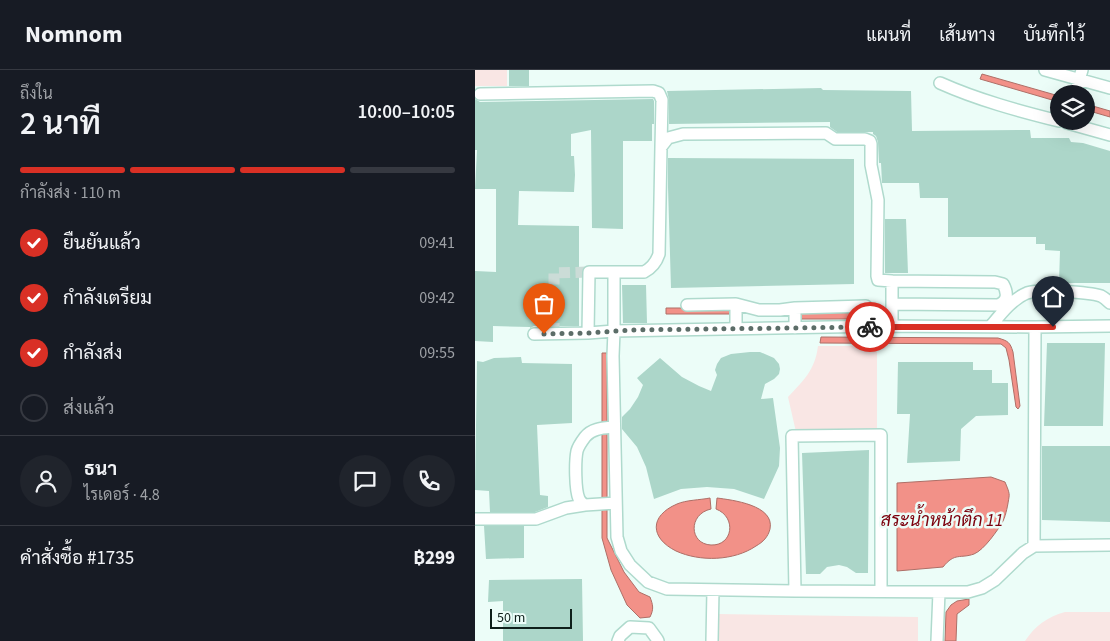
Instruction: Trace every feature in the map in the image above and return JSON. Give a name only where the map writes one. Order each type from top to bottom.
[{"type":"street","points":[[1045,70],[1081,74],[1110,88]]},
{"type":"street","points":[[940,83],[962,93],[1050,117]]},
{"type":"street","points":[[480,94],[653,90],[659,93],[662,100],[659,254],[656,262],[644,272],[589,272],[588,333]]},
{"type":"street","points":[[1094,130],[1110,135]]},
{"type":"street","points":[[661,147],[668,138],[683,134],[826,133],[835,139],[865,139],[870,141],[871,165],[878,200],[877,280],[995,282],[1003,284],[1007,293],[1005,301],[998,305],[892,304]]},
{"type":"street","points":[[614,272],[614,330],[608,428],[608,503],[621,551],[629,565],[648,582],[667,589],[967,592],[982,588],[995,580],[1023,553],[1034,546],[1110,545]]},
{"type":"street","points":[[892,281],[892,326]]},
{"type":"street","points":[[991,327],[1009,306],[1018,298],[1028,293],[1084,293],[1102,296],[1110,303]]},
{"type":"street","points":[[735,304],[735,328]]},
{"type":"street","points":[[687,305],[735,304],[759,310],[866,306]]},
{"type":"street","points":[[795,308],[795,328]]},
{"type":"street","points":[[534,334],[588,333],[614,330],[735,328],[892,326],[1035,328],[1110,326]]},
{"type":"street","points":[[1034,546],[1035,328]]},
{"type":"street","points":[[585,505],[577,494],[577,453],[589,433],[608,428]]},
{"type":"street","points":[[795,591],[792,436],[871,435],[881,435],[881,591]]},
{"type":"street","points":[[475,520],[536,519],[566,508],[608,503]]},
{"type":"street","points":[[712,641],[713,590]]},
{"type":"street","points":[[937,641],[939,592]]},
{"type":"street","points":[[619,641],[620,636],[629,627],[649,628],[658,641]]},
{"type":"shaded area","points":[[475,70],[507,70],[507,86],[475,86]]},
{"type":"shaded area","points":[[818,346],[877,346],[877,431],[796,432],[788,397],[804,380],[814,362]]},
{"type":"shaded area","points":[[1065,612],[1110,612],[1110,641],[1025,641],[1042,623]]},
{"type":"shaded area","points":[[718,614],[918,617],[918,641],[719,641]]},
{"type":"water","points":[[982,74],[1050,93],[1050,99],[980,79]]},
{"type":"water","points":[[1095,107],[1110,111],[1110,117],[1095,113]]},
{"type":"water","points":[[666,308],[732,308],[732,314],[666,314]]},
{"type":"water","points":[[800,313],[874,313],[875,319],[800,319]]},
{"type":"water","points":[[821,337],[1001,339],[1010,344],[1013,352],[1020,406],[1018,409],[1016,407],[1009,360],[1006,348],[1001,344],[820,343]]},
{"type":"water","points":[[602,353],[607,353],[607,538],[624,572],[639,592],[650,597],[653,607],[650,617],[640,618],[627,605],[611,570],[602,538]]},
{"type":"water","name":"สระน้ำหน้าตึก 11","points":[[991,477],[1005,482],[1009,497],[1003,521],[978,552],[951,559],[943,567],[897,571],[897,483]]},
{"type":"water","points":[[710,498],[711,509],[703,512],[695,522],[695,534],[698,540],[711,545],[724,541],[728,536],[729,524],[723,513],[716,509],[717,498],[742,502],[766,514],[770,521],[767,537],[761,543],[738,555],[717,558],[685,555],[667,546],[661,540],[656,527],[661,515],[668,509],[677,504]]},
{"type":"water","points":[[969,599],[969,605],[957,614],[956,641],[945,641],[946,612],[957,601]]},
{"type":"building","points":[[509,70],[529,70],[529,86],[509,86]]},
{"type":"building","points":[[821,88],[823,90],[911,91],[912,131],[1030,130],[1031,138],[1069,138],[1071,142],[1083,143],[1110,151],[1110,283],[1059,283],[1060,251],[1045,250],[1045,244],[1036,244],[1036,237],[948,237],[948,198],[920,198],[919,183],[882,183],[878,142],[873,132],[837,132],[830,127],[830,122],[669,124],[667,91]]},
{"type":"building","points":[[475,99],[480,102],[653,99],[654,101],[652,141],[623,141],[623,229],[592,228],[591,130],[571,134],[571,156],[574,156],[575,175],[574,192],[519,191],[518,225],[579,226],[579,326],[534,326],[530,328],[493,326],[493,342],[475,341],[475,271],[496,272],[496,189],[475,189],[477,150],[475,150]]},
{"type":"building","points":[[668,158],[854,159],[854,284],[671,288]]},
{"type":"building","points":[[885,219],[906,219],[908,273],[885,273]]},
{"type":"building","points":[[622,285],[646,285],[647,323],[623,323]]},
{"type":"building","points":[[1047,343],[1105,343],[1103,426],[1044,426]]},
{"type":"building","points":[[760,352],[774,358],[779,364],[780,369],[779,374],[774,379],[765,384],[761,399],[773,398],[780,448],[779,466],[764,499],[734,489],[707,487],[681,489],[654,499],[646,467],[637,447],[622,429],[622,417],[638,397],[643,385],[637,378],[660,358],[682,377],[711,391],[717,375],[715,370],[721,358],[731,354]]},
{"type":"building","points":[[521,357],[522,363],[572,364],[572,423],[537,425],[540,495],[548,496],[548,507],[535,512],[490,512],[489,491],[475,490],[477,361],[483,362],[494,358]]},
{"type":"building","points":[[898,362],[973,362],[973,370],[992,370],[992,383],[1008,383],[1008,415],[976,416],[961,429],[960,461],[907,463],[910,414],[897,414]]},
{"type":"building","points":[[1042,446],[1110,446],[1110,522],[1042,520]]},
{"type":"building","points":[[869,450],[868,573],[856,573],[847,567],[839,565],[827,567],[820,574],[806,574],[802,453]]},
{"type":"building","points":[[484,526],[524,526],[524,558],[486,559]]},
{"type":"building","points":[[582,579],[583,641],[503,641],[503,601],[488,602],[489,580]]},
{"type":"tunnel","points":[[554,334],[554,273],[589,272]]},
{"type":"way so far","points":[[544,334],[588,333],[614,330],[870,327]]},
{"type":"route","points":[[870,327],[1053,327]]}]
